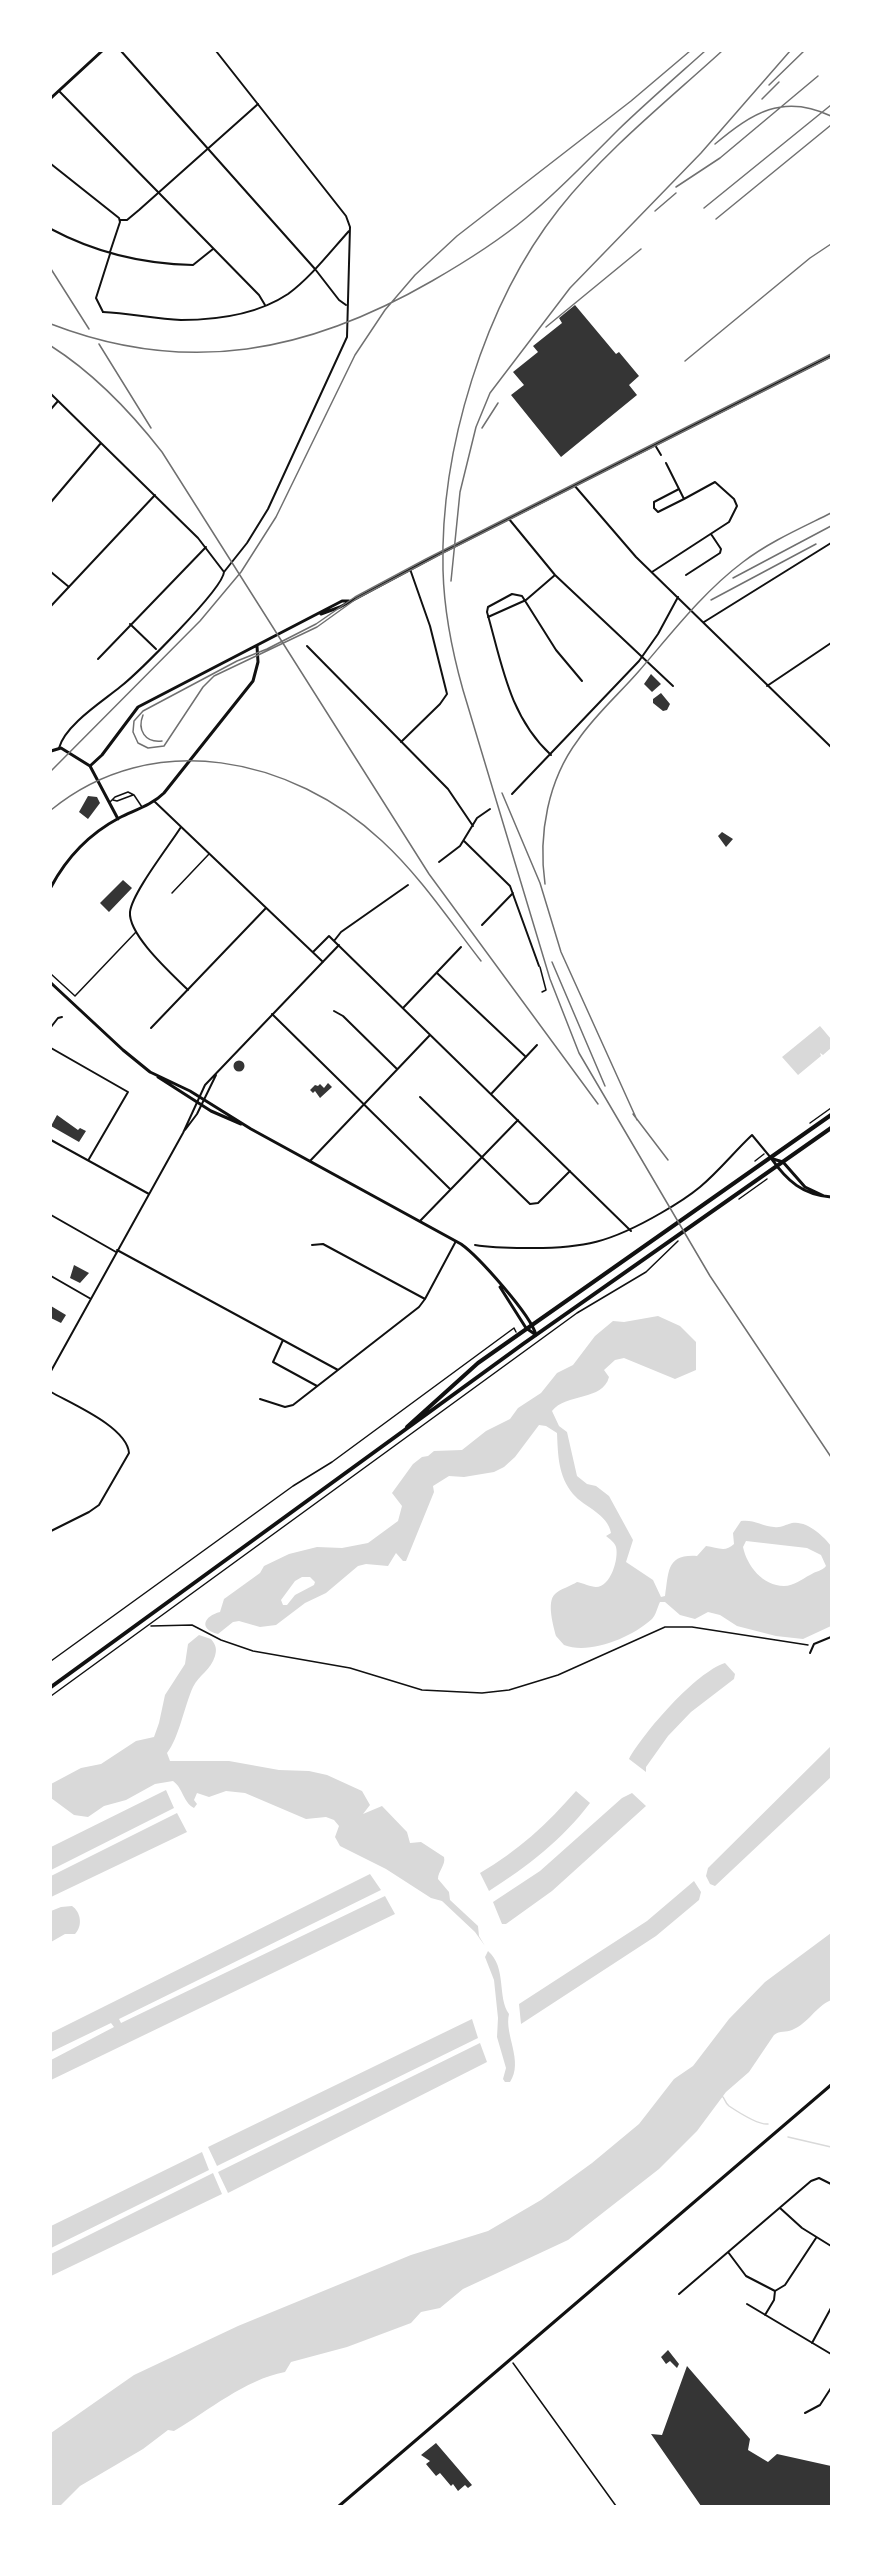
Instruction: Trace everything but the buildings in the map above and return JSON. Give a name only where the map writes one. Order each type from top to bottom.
[{"type":"main road","points":[[395,1437],[478,1363],[831,1115]]},
{"type":"main road","points":[[51,1687],[536,1335],[831,1128]]},
{"type":"street","points":[[51,98],[102,51]]},
{"type":"street","points":[[121,51],[315,269],[339,300],[346,305]]},
{"type":"street","points":[[216,51],[346,216],[349,231],[346,305],[349,327],[346,341],[319,394],[275,493],[247,543],[224,571]]},
{"type":"street","points":[[58,91],[260,295],[265,305]]},
{"type":"street","points":[[120,220],[130,218],[258,104]]},
{"type":"street","points":[[51,164],[120,220]]},
{"type":"street","points":[[120,220],[96,297],[103,312],[180,320],[211,319],[243,313],[288,294],[315,269],[349,231]]},
{"type":"street","points":[[51,229],[73,241],[110,254],[154,263],[193,265],[213,248]]},
{"type":"street","points":[[90,766],[102,755],[138,707],[321,614],[340,607],[456,545],[831,356]]},
{"type":"street","points":[[51,394],[206,547],[224,571],[224,577],[200,607],[131,678],[100,700],[62,739],[59,748]]},
{"type":"street","points":[[51,409],[58,401]]},
{"type":"street","points":[[51,502],[101,443]]},
{"type":"street","points":[[655,444],[661,455]]},
{"type":"street","points":[[666,463],[684,499]]},
{"type":"street","points":[[652,572],[729,522],[737,506],[734,499],[715,482],[658,512],[654,508],[654,502],[679,489]]},
{"type":"street","points":[[574,485],[652,572],[831,747]]},
{"type":"street","points":[[51,606],[155,495]]},
{"type":"street","points":[[509,519],[555,575],[673,686]]},
{"type":"street","points":[[686,575],[720,553],[721,549],[711,534]]},
{"type":"street","points":[[704,622],[831,543]]},
{"type":"street","points":[[98,659],[206,547]]},
{"type":"street","points":[[401,742],[440,704],[447,694],[430,626],[410,569]]},
{"type":"street","points":[[51,572],[69,587]]},
{"type":"street","points":[[488,617],[526,600],[555,575]]},
{"type":"street","points":[[550,754],[531,735],[521,717],[498,657],[488,617],[488,607],[512,594],[519,594],[526,600],[556,650],[582,681]]},
{"type":"street","points":[[512,795],[642,657],[678,597]]},
{"type":"street","points":[[130,624],[157,650]]},
{"type":"street","points":[[767,686],[831,643]]},
{"type":"street","points":[[51,887],[79,847],[118,819],[154,801],[169,787],[250,685],[257,668],[257,646]]},
{"type":"street","points":[[307,646],[448,789],[472,826]]},
{"type":"street","points":[[59,748],[90,766],[118,819]]},
{"type":"street","points":[[51,751],[59,748]]},
{"type":"street","points":[[154,801],[323,962]]},
{"type":"street","points":[[439,862],[464,841],[477,818],[490,809]]},
{"type":"street","points":[[181,827],[133,902],[130,918],[159,962],[188,990]]},
{"type":"street","points":[[464,841],[508,883],[539,966]]},
{"type":"street","points":[[334,941],[341,932],[408,885]]},
{"type":"street","points":[[482,925],[513,893]]},
{"type":"street","points":[[152,1028],[266,908]]},
{"type":"street","points":[[313,952],[329,936],[631,1231]]},
{"type":"street","points":[[183,1133],[205,1085],[339,945]]},
{"type":"street","points":[[403,1008],[461,947]]},
{"type":"street","points":[[436,973],[526,1057]]},
{"type":"street","points":[[51,983],[150,1072],[202,1106],[250,1129],[456,1241],[476,1256],[532,1324],[536,1335]]},
{"type":"street","points":[[334,1011],[343,1016],[397,1069]]},
{"type":"street","points":[[272,1014],[450,1189]]},
{"type":"street","points":[[51,1028],[58,1018],[63,1017]]},
{"type":"street","points":[[310,1161],[430,1035]]},
{"type":"street","points":[[491,1094],[537,1045]]},
{"type":"street","points":[[51,1048],[128,1092],[89,1159]]},
{"type":"street","points":[[150,1072],[200,1096],[250,1129]]},
{"type":"street","points":[[51,1371],[183,1133],[202,1106],[217,1072]]},
{"type":"street","points":[[420,1097],[532,1205],[538,1203],[570,1171]]},
{"type":"street","points":[[420,1221],[518,1120]]},
{"type":"street","points":[[475,1245],[492,1248],[573,1247],[603,1242],[631,1231],[694,1192],[724,1166],[732,1154],[752,1135],[777,1167],[802,1190],[816,1196],[831,1197]]},
{"type":"street","points":[[51,1140],[149,1194]]},
{"type":"street","points":[[771,1158],[783,1162],[805,1187],[826,1197]]},
{"type":"street","points":[[51,1215],[338,1370]]},
{"type":"street","points":[[260,1399],[291,1407],[338,1370],[425,1299],[456,1241]]},
{"type":"street","points":[[312,1245],[323,1244],[425,1299]]},
{"type":"street","points":[[51,1276],[91,1299]]},
{"type":"street","points":[[499,1284],[504,1296],[526,1328],[536,1335]]},
{"type":"street","points":[[283,1340],[273,1362],[317,1386]]},
{"type":"street","points":[[51,1392],[115,1429],[129,1448],[128,1457],[99,1505],[51,1531]]},
{"type":"street","points":[[810,1653],[814,1644],[831,1637]]},
{"type":"street","points":[[339,2506],[831,2085]]},
{"type":"street","points":[[679,2294],[815,2179],[822,2179],[831,2184]]},
{"type":"street","points":[[780,2208],[795,2223],[831,2246]]},
{"type":"street","points":[[775,2291],[785,2285],[816,2238]]},
{"type":"street","points":[[728,2252],[746,2276],[775,2291]]},
{"type":"street","points":[[765,2315],[774,2300],[775,2291]]},
{"type":"street","points":[[747,2304],[831,2354]]},
{"type":"street","points":[[812,2343],[831,2308]]},
{"type":"street","points":[[805,2413],[820,2405],[831,2388]]},
{"type":"lane","points":[[111,802],[123,793],[134,795],[142,807]]},
{"type":"lane","points":[[111,802],[134,795]]},
{"type":"lane","points":[[172,893],[209,854]]},
{"type":"lane","points":[[51,974],[75,996],[137,931]]},
{"type":"lane","points":[[539,966],[546,990],[542,992]]},
{"type":"path","points":[[739,1199],[767,1179]]},
{"type":"path","points":[[51,1696],[577,1313],[646,1272],[682,1238]]},
{"type":"path","points":[[51,1661],[293,1486],[332,1462],[514,1328]]},
{"type":"path","points":[[526,1345],[530,1349]]},
{"type":"path","points":[[150,1625],[156,1627],[192,1625],[221,1640],[253,1651],[325,1662],[422,1690],[482,1693],[509,1690],[558,1675],[665,1627],[692,1627],[800,1645],[814,1644]]},
{"type":"path","points":[[510,2360],[616,2506]]},
{"type":"shaded area","points":[[820,1026],[831,1039],[831,1048],[823,1055],[820,1053],[821,1056],[798,1075],[782,1057]]},
{"type":"shaded area","points":[[658,1316],[680,1326],[696,1342],[696,1370],[675,1379],[624,1358],[615,1360],[604,1370],[609,1377],[600,1390],[566,1401],[552,1411],[559,1426],[567,1432],[577,1476],[609,1496],[633,1540],[626,1562],[653,1580],[661,1597],[665,1596],[669,1572],[674,1561],[687,1556],[697,1556],[706,1546],[724,1549],[731,1547],[734,1544],[733,1533],[741,1521],[777,1527],[792,1523],[803,1524],[809,1526],[831,1546],[831,1626],[803,1639],[776,1636],[737,1626],[720,1615],[708,1612],[695,1619],[680,1615],[665,1602],[660,1602],[652,1619],[622,1638],[585,1648],[564,1645],[556,1636],[551,1609],[552,1598],[557,1592],[577,1582],[594,1587],[601,1586],[613,1571],[617,1552],[615,1544],[606,1536],[611,1533],[609,1526],[601,1516],[573,1494],[564,1480],[557,1433],[546,1426],[539,1425],[515,1457],[504,1467],[494,1472],[464,1477],[449,1476],[433,1486],[434,1492],[406,1561],[403,1561],[396,1553],[388,1566],[366,1564],[358,1566],[326,1593],[305,1603],[276,1625],[260,1627],[239,1621],[233,1622],[218,1634],[208,1629],[207,1619],[220,1612],[224,1599],[260,1573],[264,1566],[289,1554],[317,1547],[342,1548],[368,1543],[398,1521],[402,1506],[392,1493],[413,1464],[434,1451],[462,1450],[486,1431],[510,1419],[518,1408],[541,1393],[557,1373],[573,1365],[595,1336],[613,1321],[624,1322]],"holes":[[[746,1541],[807,1548],[821,1555],[826,1566],[795,1584],[784,1586],[769,1583],[757,1574],[748,1561],[743,1547]],[[302,1577],[310,1577],[315,1582],[314,1585],[295,1595],[287,1605],[283,1605],[281,1600],[295,1581]]]},
{"type":"shaded area","points":[[199,1635],[211,1639],[216,1647],[216,1654],[211,1665],[193,1687],[175,1739],[167,1753],[170,1761],[229,1761],[279,1770],[309,1771],[327,1775],[362,1791],[370,1805],[363,1814],[382,1806],[407,1832],[410,1843],[421,1842],[444,1857],[438,1879],[449,1892],[450,1900],[478,1926],[479,1936],[485,1946],[475,1932],[442,1901],[431,1898],[386,1869],[340,1846],[335,1837],[339,1826],[334,1820],[326,1817],[306,1819],[245,1793],[226,1791],[209,1797],[197,1793],[194,1800],[197,1804],[194,1808],[187,1802],[173,1781],[155,1784],[126,1800],[104,1806],[88,1817],[74,1815],[51,1798],[51,1784],[81,1768],[101,1764],[136,1741],[154,1737],[165,1695],[185,1664],[188,1644]]},
{"type":"shaded area","points":[[725,1663],[735,1674],[734,1679],[691,1712],[668,1736],[646,1767],[646,1772],[629,1759],[658,1719],[686,1690],[713,1669]]},
{"type":"shaded area","points":[[831,1746],[831,1777],[715,1886],[710,1884],[706,1876],[708,1868]]},
{"type":"shaded area","points":[[166,1790],[174,1808],[51,1870],[51,1847]]},
{"type":"shaded area","points":[[576,1791],[590,1803],[568,1829],[544,1852],[489,1891],[480,1873],[507,1856],[531,1836]]},
{"type":"shaded area","points":[[632,1793],[646,1806],[552,1891],[506,1924],[502,1924],[493,1902],[540,1871],[622,1798]]},
{"type":"shaded area","points":[[177,1813],[187,1832],[51,1897],[51,1876]]},
{"type":"shaded area","points":[[370,1874],[381,1890],[119,2019],[121,2023],[385,1896],[395,1914],[51,2080],[51,2060],[114,2027],[111,2023],[51,2052],[51,2033]]},
{"type":"shaded area","points":[[694,1881],[701,1892],[699,1900],[656,1936],[521,2024],[519,2004],[647,1921]]},
{"type":"shaded area","points":[[72,1906],[79,1915],[78,1931],[75,1934],[65,1934],[51,1942],[51,1911]]},
{"type":"shaded area","points":[[831,1933],[831,2000],[798,2027],[774,2035],[749,2072],[726,2092],[697,2131],[659,2169],[568,2240],[463,2289],[440,2308],[421,2312],[411,2323],[347,2347],[291,2362],[285,2372],[255,2382],[174,2431],[168,2430],[143,2449],[80,2486],[61,2505],[51,2506],[51,2433],[134,2375],[238,2326],[411,2255],[488,2231],[541,2200],[592,2163],[639,2124],[674,2079],[693,2066],[729,2019],[765,1982]]},
{"type":"shaded area","points":[[488,1951],[498,1965],[503,2000],[509,2014],[509,2031],[515,2057],[514,2074],[510,2082],[505,2082],[503,2079],[506,2068],[497,2037],[498,2018],[494,1980],[485,1957]]},
{"type":"shaded area","points":[[472,2019],[478,2038],[217,2166],[208,2147]]},
{"type":"shaded area","points":[[480,2043],[487,2062],[228,2193],[218,2172]]},
{"type":"shaded area","points":[[202,2152],[209,2170],[51,2248],[51,2226]]},
{"type":"shaded area","points":[[213,2173],[222,2194],[51,2276],[51,2254]]},
{"type":"waterway","points":[[721,2095],[727,2105],[754,2120],[768,2124]]},
{"type":"waterway","points":[[788,2137],[831,2147]]},
{"type":"tram line","points":[[831,354],[426,559],[355,597],[316,624],[267,649],[237,661],[143,711],[134,721],[133,732],[138,743],[148,748],[164,746],[203,687],[214,676],[317,627],[356,599],[441,554],[831,357]]},
{"type":"tram line","points":[[143,715],[141,726],[144,734],[151,740],[162,741]]},
{"type":"railway","points":[[51,771],[200,621],[241,572],[276,517],[355,355],[385,310],[415,275],[457,236],[631,101],[690,51]]},
{"type":"railway","points":[[51,324],[102,340],[151,350],[199,352],[247,349],[294,340],[340,325],[386,305],[432,281],[504,235],[550,197],[629,120],[705,51]]},
{"type":"railway","points":[[722,51],[637,127],[577,187],[532,247],[509,289],[489,333],[472,380],[449,476],[444,524],[445,601],[455,661],[463,690],[550,979],[579,1053],[710,1276],[831,1457]]},
{"type":"railway","points":[[451,581],[460,492],[476,427],[490,393],[570,288],[701,153],[790,51]]},
{"type":"railway","points":[[769,85],[804,51]]},
{"type":"railway","points":[[676,187],[720,158],[818,76]]},
{"type":"railway","points":[[762,99],[779,82]]},
{"type":"railway","points":[[704,208],[831,105]]},
{"type":"railway","points":[[715,144],[742,123],[769,110],[798,106],[831,116]]},
{"type":"railway","points":[[716,219],[831,125]]},
{"type":"railway","points":[[655,211],[676,193]]},
{"type":"railway","points":[[685,361],[810,258],[831,244]]},
{"type":"railway","points":[[546,327],[641,249]]},
{"type":"railway","points":[[51,269],[89,329]]},
{"type":"railway","points":[[99,344],[151,428]]},
{"type":"railway","points":[[51,346],[111,394],[162,452],[429,874],[598,1104]]},
{"type":"railway","points":[[482,428],[498,403]]},
{"type":"railway","points":[[545,884],[543,846],[548,808],[559,772],[585,731],[714,586],[764,548],[831,513]]},
{"type":"railway","points":[[733,578],[831,526]]},
{"type":"railway","points":[[711,600],[816,544]]},
{"type":"railway","points":[[51,810],[91,784],[133,768],[177,761],[221,763],[265,772],[307,789],[346,812],[382,841],[422,884],[481,961]]},
{"type":"railway","points":[[502,793],[540,883],[561,952],[637,1120]]},
{"type":"railway","points":[[552,962],[605,1086]]},
{"type":"railway","points":[[633,1114],[668,1160]]}]
